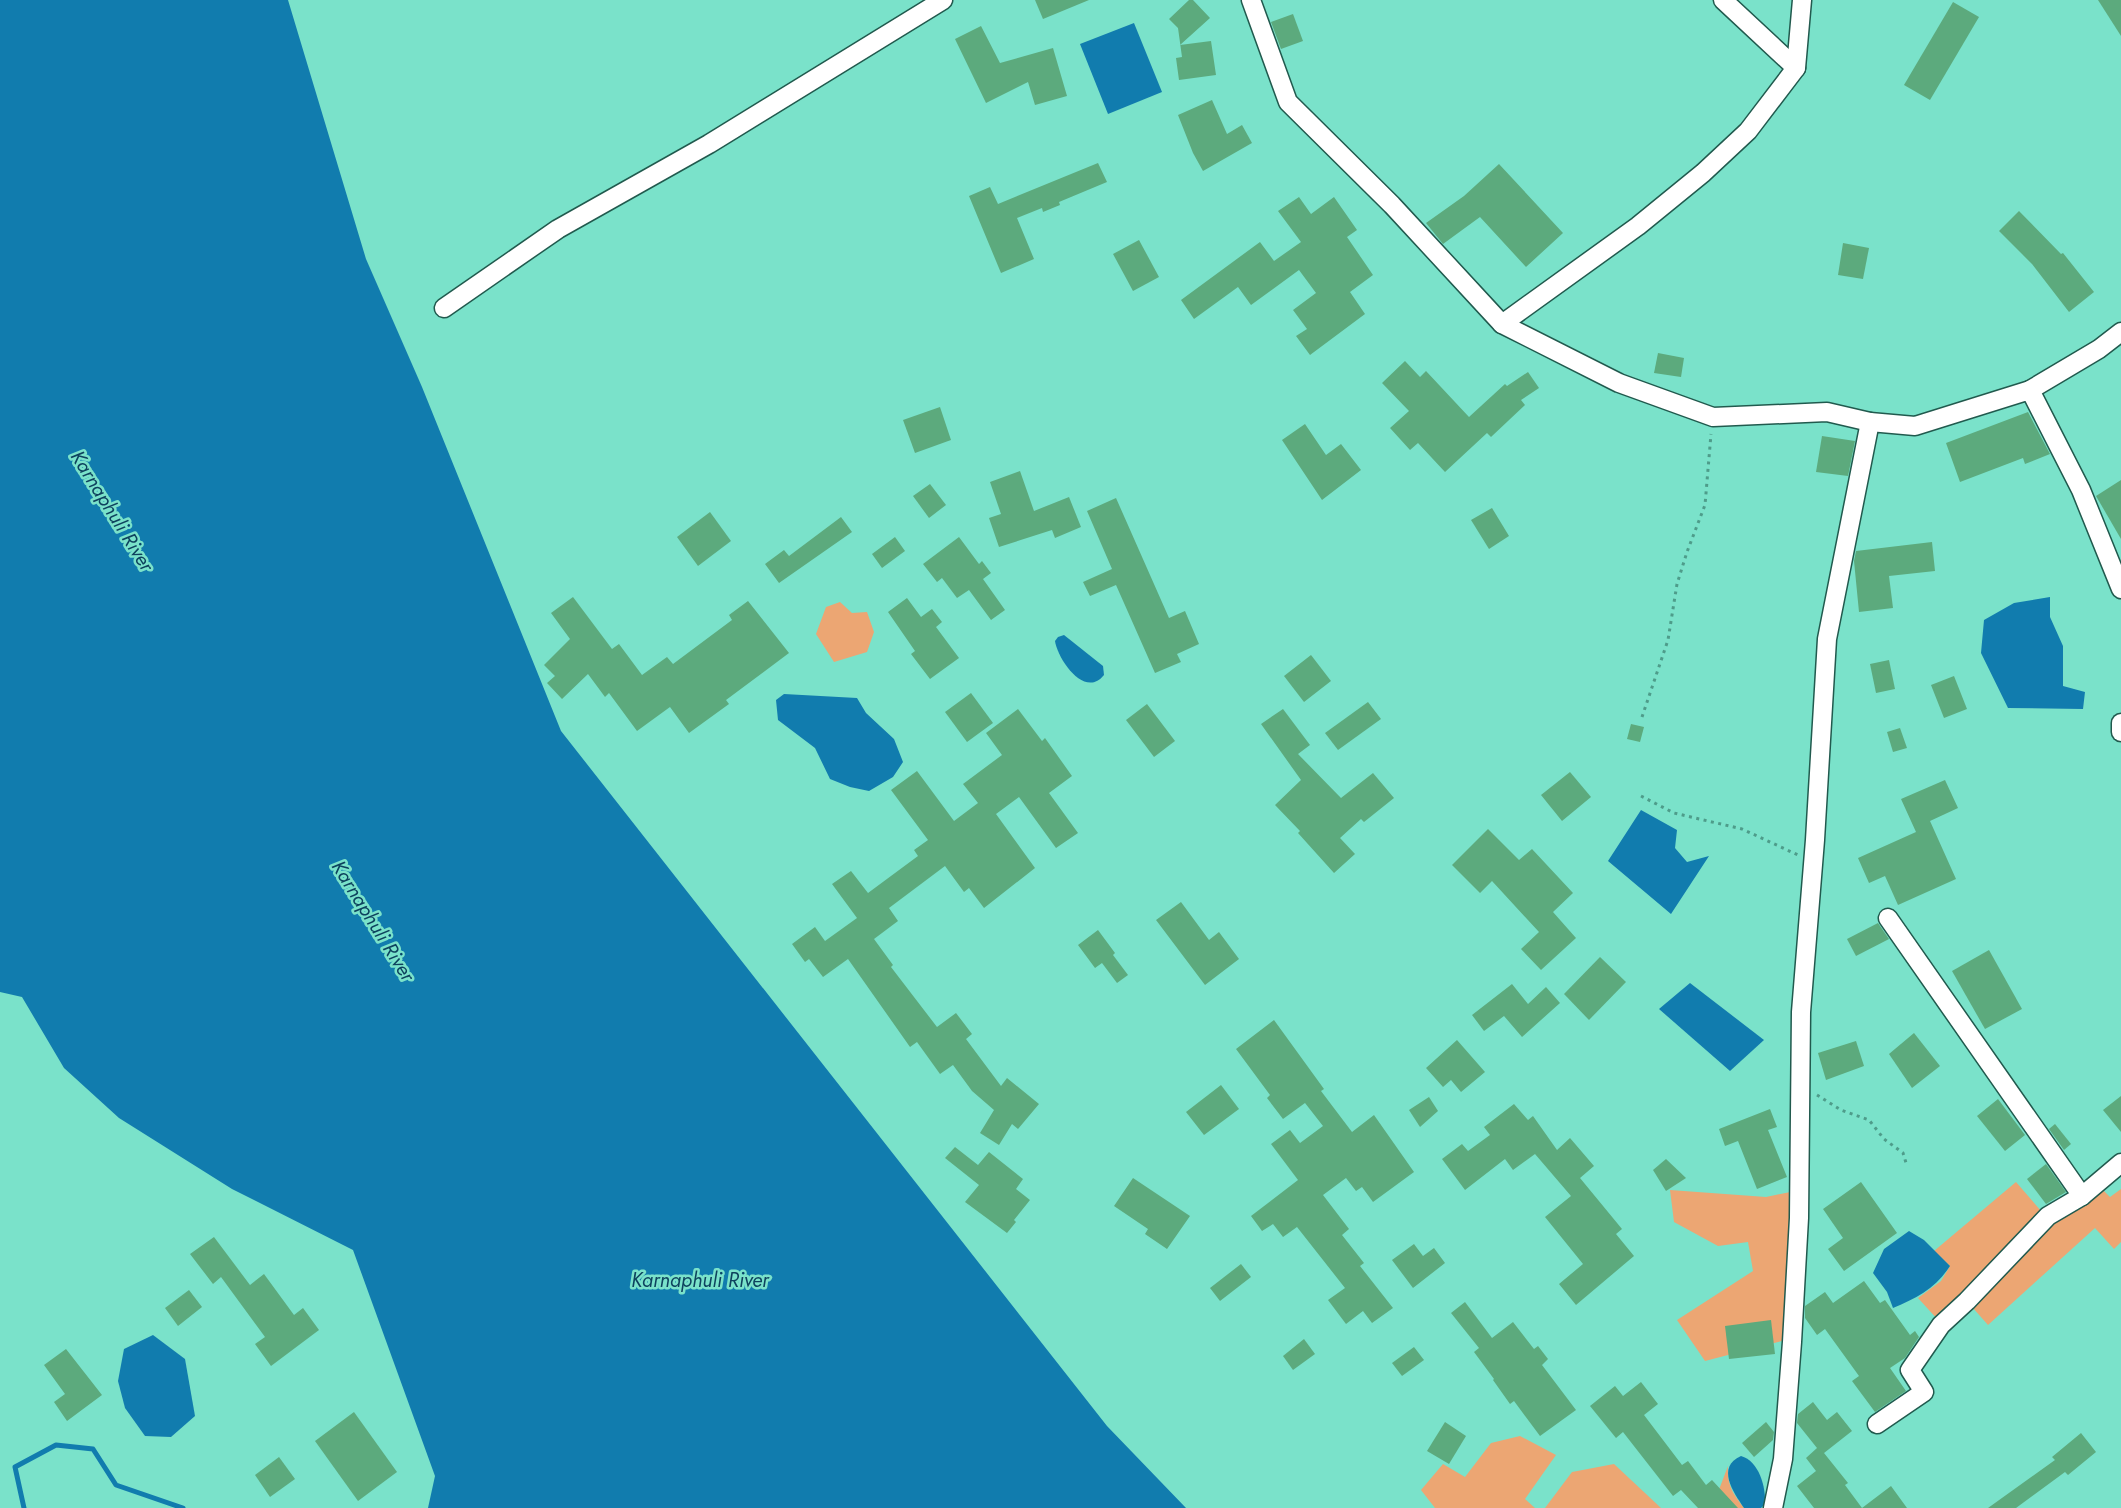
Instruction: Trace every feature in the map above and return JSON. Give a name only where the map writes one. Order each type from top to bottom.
[{"type":"street","points":[[444,308],[558,229],[709,144],[943,0]]},
{"type":"street","points":[[1251,0],[1288,102],[1392,205],[1502,324],[1619,383],[1713,417],[1827,412],[1870,422],[1915,426],[2030,390],[2098,349],[2121,332]]},
{"type":"street","points":[[1723,0],[1796,68]]},
{"type":"street","points":[[1502,324],[1638,226],[1703,174],[1748,131],[1796,68],[1802,0]]},
{"type":"street","points":[[2030,390],[2081,490],[2121,589]]},
{"type":"street","points":[[1773,1508],[1783,1459],[1792,1342],[1799,1218],[1801,1012],[1827,639],[1870,422]]},
{"type":"street","points":[[2121,723],[2121,732]]},
{"type":"street","points":[[1888,918],[2082,1196]]},
{"type":"street","points":[[1877,1424],[1924,1392],[1910,1371],[1941,1325],[2048,1216],[2082,1196],[2121,1163]]},
{"type":"path","points":[[1642,717],[1668,640],[1677,584],[1705,506],[1713,417]]},
{"type":"path","points":[[1641,796],[1674,813],[1742,829],[1813,862]]},
{"type":"path","points":[[1800,1084],[1841,1110],[1869,1120],[1884,1139],[1903,1154],[1907,1166]]},
{"type":"shaded area","points":[[840,602],[852,613],[867,612],[874,632],[867,652],[834,662],[816,634],[826,607]]},
{"type":"shaded area","points":[[2016,1182],[2048,1219],[2095,1182],[2110,1197],[2121,1189],[2121,1242],[2114,1249],[2095,1228],[1988,1325],[1965,1299],[1939,1321],[1918,1298],[1941,1281],[1950,1266],[1934,1251]]},
{"type":"shaded area","points":[[1670,1190],[1766,1197],[1800,1190],[1793,1338],[1705,1361],[1677,1320],[1753,1271],[1748,1242],[1718,1246],[1674,1222]]},
{"type":"shaded area","points":[[1520,1436],[1556,1455],[1525,1499],[1535,1508],[1435,1508],[1421,1490],[1443,1464],[1465,1477],[1491,1443]]},
{"type":"shaded area","points":[[1614,1464],[1661,1508],[1545,1508],[1572,1472]]},
{"type":"shaded area","points":[[1728,1466],[1732,1489],[1744,1508],[1712,1508]]},
{"type":"water","name":"Karnaphuli River","points":[[0,0],[288,0],[366,259],[422,387],[561,731],[1107,1426],[1186,1508],[428,1508],[435,1476],[353,1250],[232,1189],[119,1118],[64,1068],[22,997],[0,992]]},
{"type":"water","points":[[1134,23],[1162,92],[1108,114],[1080,44]]},
{"type":"water","points":[[2050,597],[2050,617],[2063,646],[2063,686],[2085,692],[2083,709],[2008,708],[1981,653],[1984,620],[2014,603]]},
{"type":"water","points":[[1064,635],[1103,666],[1104,675],[1097,681],[1081,680],[1061,658],[1055,641]]},
{"type":"water","points":[[784,694],[857,698],[866,713],[894,739],[903,762],[893,777],[869,791],[830,779],[815,748],[778,720],[776,700]]},
{"type":"water","points":[[1641,810],[1677,830],[1675,848],[1687,862],[1709,856],[1671,914],[1608,861]]},
{"type":"water","points":[[1690,983],[1764,1040],[1730,1071],[1659,1009]]},
{"type":"water","points":[[1909,1231],[1924,1240],[1950,1266],[1945,1274],[1925,1292],[1893,1308],[1887,1292],[1873,1273],[1884,1249]]},
{"type":"water","points":[[153,1335],[185,1359],[195,1416],[171,1437],[145,1436],[125,1408],[118,1381],[124,1349]]},
{"type":"water","points":[[1741,1456],[1757,1469],[1763,1483],[1765,1504],[1761,1508],[1744,1508],[1729,1480],[1729,1467]]},
{"type":"building","points":[[1035,0],[1089,0],[1043,19]]},
{"type":"building","points":[[1189,0],[1193,0],[1210,18],[1180,45],[1178,28],[1169,19]]},
{"type":"building","points":[[2098,0],[2121,0],[2121,36]]},
{"type":"building","points":[[1953,2],[1979,17],[1930,100],[1904,85]]},
{"type":"building","points":[[1293,14],[1303,41],[1281,49],[1271,22]]},
{"type":"building","points":[[981,26],[1000,63],[1053,48],[1067,96],[1035,105],[1028,82],[986,103],[955,39]]},
{"type":"building","points":[[1211,41],[1216,75],[1179,80],[1176,58],[1182,57],[1180,45]]},
{"type":"building","points":[[1212,100],[1227,134],[1242,125],[1252,143],[1203,171],[1178,115]]},
{"type":"building","points":[[1098,163],[1107,182],[1059,202],[1060,205],[1043,212],[1042,208],[1017,218],[1034,259],[1001,273],[969,196],[990,187],[998,204]]},
{"type":"building","points":[[1499,164],[1563,233],[1526,267],[1480,217],[1443,244],[1426,223],[1464,196]]},
{"type":"building","points":[[1299,197],[1311,214],[1334,197],[1357,230],[1347,237],[1373,275],[1350,292],[1365,314],[1310,355],[1296,336],[1307,329],[1293,310],[1316,293],[1299,270],[1251,305],[1238,287],[1194,319],[1181,300],[1260,242],[1274,261],[1301,242],[1278,211]]},
{"type":"building","points":[[2019,211],[2061,254],[2063,253],[2094,292],[2069,312],[2032,264],[1999,231]]},
{"type":"building","points":[[1139,240],[1159,277],[1133,291],[1113,254]]},
{"type":"building","points":[[1843,243],[1869,248],[1863,279],[1838,275]]},
{"type":"building","points":[[1658,353],[1684,358],[1681,377],[1654,373]]},
{"type":"building","points":[[1405,361],[1420,377],[1426,371],[1469,417],[1505,384],[1507,386],[1528,372],[1539,388],[1521,400],[1525,405],[1491,437],[1487,433],[1445,472],[1418,443],[1410,450],[1390,428],[1409,411],[1382,383]]},
{"type":"building","points":[[940,407],[951,440],[915,453],[903,420]]},
{"type":"building","points":[[2028,412],[2050,454],[2025,464],[2023,458],[1960,482],[1946,443]]},
{"type":"building","points":[[1305,424],[1326,455],[1341,444],[1361,470],[1322,500],[1282,440]]},
{"type":"building","points":[[1822,436],[1855,441],[1848,476],[1816,472]]},
{"type":"building","points":[[1020,471],[1034,511],[1069,497],[1081,527],[1055,538],[1052,530],[999,547],[989,518],[1001,514],[990,482]]},
{"type":"building","points":[[2121,480],[2121,539],[2096,496]]},
{"type":"building","points":[[930,484],[946,505],[929,518],[913,496]]},
{"type":"building","points":[[1116,498],[1169,618],[1185,611],[1199,644],[1177,654],[1181,662],[1155,673],[1116,585],[1090,596],[1083,582],[1112,569],[1087,511]]},
{"type":"building","points":[[1492,508],[1509,536],[1489,549],[1471,520]]},
{"type":"building","points":[[710,512],[731,541],[698,566],[677,537]]},
{"type":"building","points":[[841,517],[852,532],[779,583],[765,564],[784,550],[789,556]]},
{"type":"building","points":[[895,537],[905,551],[882,568],[872,554]]},
{"type":"building","points":[[959,537],[979,564],[982,561],[991,573],[983,579],[1005,610],[991,620],[969,590],[957,598],[942,578],[937,582],[923,564]]},
{"type":"building","points":[[1932,542],[1935,571],[1889,576],[1893,608],[1859,612],[1854,561],[1856,551]]},
{"type":"building","points":[[573,597],[612,649],[619,644],[642,675],[667,657],[673,664],[732,620],[729,615],[748,601],[789,653],[726,700],[729,704],[689,733],[670,707],[637,731],[609,693],[605,697],[588,674],[562,699],[547,683],[555,676],[544,665],[570,639],[551,613]]},
{"type":"building","points":[[907,598],[921,617],[932,609],[942,622],[936,627],[959,658],[930,679],[911,654],[915,651],[888,612]]},
{"type":"building","points":[[1311,655],[1331,681],[1304,702],[1284,676]]},
{"type":"building","points":[[1889,660],[1895,689],[1876,693],[1870,664]]},
{"type":"building","points":[[1954,676],[1967,709],[1944,718],[1931,685]]},
{"type":"building","points":[[971,693],[993,723],[967,742],[945,712]]},
{"type":"building","points":[[1368,702],[1381,719],[1338,750],[1325,733]]},
{"type":"building","points":[[1147,704],[1175,741],[1154,757],[1126,720]]},
{"type":"building","points":[[1018,709],[1042,741],[1045,738],[1072,776],[1049,793],[1078,833],[1056,848],[1019,797],[996,814],[1035,868],[984,908],[969,888],[964,892],[945,866],[889,908],[898,921],[874,939],[893,965],[891,967],[937,1027],[956,1013],[972,1034],[966,1039],[1001,1086],[1007,1078],[1039,1104],[1018,1129],[1012,1124],[999,1145],[980,1133],[994,1110],[972,1091],[953,1065],[940,1074],[917,1042],[910,1047],[848,959],[823,977],[809,959],[805,962],[792,944],[815,927],[825,941],[857,918],[832,884],[851,871],[868,893],[918,856],[914,850],[928,840],[891,790],[917,771],[954,821],[978,803],[963,784],[1002,755],[986,733]]},
{"type":"building","points":[[1283,709],[1310,745],[1298,754],[1341,798],[1373,773],[1394,798],[1364,822],[1361,819],[1340,838],[1355,854],[1334,873],[1298,833],[1300,831],[1275,805],[1301,780],[1261,724]]},
{"type":"building","points":[[1631,724],[1644,727],[1640,742],[1627,739]]},
{"type":"building","points":[[1900,728],[1907,748],[1893,752],[1887,732]]},
{"type":"building","points":[[1570,772],[1591,797],[1562,821],[1541,795]]},
{"type":"building","points":[[1945,780],[1958,808],[1930,821],[1956,879],[1898,905],[1885,876],[1869,883],[1858,858],[1916,832],[1901,799]]},
{"type":"building","points":[[1488,829],[1519,860],[1532,849],[1573,893],[1553,912],[1576,938],[1541,970],[1521,949],[1539,932],[1492,881],[1480,893],[1452,865]]},
{"type":"building","points":[[1181,902],[1209,940],[1219,932],[1239,959],[1205,985],[1156,920]]},
{"type":"building","points":[[1878,923],[1889,939],[1856,956],[1847,939]]},
{"type":"building","points":[[1098,930],[1128,975],[1117,983],[1102,963],[1095,968],[1078,945]]},
{"type":"building","points":[[1989,950],[2022,1009],[1985,1029],[1952,971]]},
{"type":"building","points":[[1600,957],[1626,982],[1589,1020],[1564,994]]},
{"type":"building","points":[[1512,984],[1528,1004],[1546,987],[1560,1003],[1522,1037],[1504,1016],[1484,1031],[1472,1015]]},
{"type":"building","points":[[1274,1020],[1324,1089],[1321,1091],[1352,1132],[1374,1115],[1414,1172],[1373,1202],[1362,1187],[1356,1191],[1346,1178],[1323,1195],[1349,1229],[1342,1235],[1364,1263],[1360,1266],[1393,1308],[1372,1323],[1363,1311],[1346,1324],[1328,1300],[1345,1288],[1297,1227],[1283,1237],[1273,1224],[1262,1231],[1251,1216],[1298,1180],[1271,1144],[1290,1130],[1300,1143],[1323,1126],[1305,1103],[1283,1119],[1267,1098],[1270,1095],[1236,1049]]},
{"type":"building","points":[[1914,1033],[1940,1066],[1912,1088],[1889,1054]]},
{"type":"building","points":[[1457,1040],[1485,1072],[1461,1092],[1451,1080],[1443,1087],[1426,1068]]},
{"type":"building","points":[[1856,1041],[1864,1066],[1826,1080],[1818,1053]]},
{"type":"building","points":[[1221,1085],[1239,1109],[1204,1135],[1186,1112]]},
{"type":"building","points":[[2121,1096],[2121,1132],[2103,1110]]},
{"type":"building","points":[[1429,1097],[1438,1111],[1420,1127],[1409,1110]]},
{"type":"building","points":[[1998,1099],[2025,1135],[2005,1151],[1977,1116]]},
{"type":"building","points":[[1514,1104],[1528,1120],[1533,1116],[1557,1150],[1570,1138],[1594,1166],[1580,1178],[1622,1229],[1616,1234],[1634,1256],[1576,1305],[1559,1284],[1583,1264],[1545,1217],[1571,1196],[1535,1154],[1513,1170],[1505,1159],[1465,1190],[1442,1159],[1462,1144],[1468,1151],[1490,1135],[1484,1127]]},
{"type":"building","points":[[1770,1109],[1777,1127],[1768,1130],[1787,1177],[1757,1189],[1738,1141],[1725,1146],[1719,1129]]},
{"type":"building","points":[[2055,1124],[2071,1144],[2064,1150],[2049,1129]]},
{"type":"building","points":[[955,1147],[978,1165],[989,1152],[1023,1179],[1016,1189],[1030,1200],[1007,1233],[965,1202],[979,1185],[945,1158]]},
{"type":"building","points":[[1666,1159],[1686,1178],[1666,1191],[1653,1170]]},
{"type":"building","points":[[2046,1164],[2066,1192],[2046,1204],[2027,1179]]},
{"type":"building","points":[[1133,1178],[1190,1216],[1167,1249],[1145,1234],[1148,1229],[1114,1206]]},
{"type":"building","points":[[1861,1182],[1897,1233],[1844,1271],[1828,1249],[1843,1238],[1823,1209]]},
{"type":"building","points":[[214,1237],[250,1285],[264,1274],[294,1315],[303,1308],[319,1330],[271,1366],[255,1344],[265,1337],[221,1277],[213,1284],[190,1254]]},
{"type":"building","points":[[1414,1244],[1423,1256],[1434,1248],[1445,1263],[1413,1288],[1392,1260]]},
{"type":"building","points":[[1241,1264],[1251,1277],[1220,1301],[1210,1288]]},
{"type":"building","points":[[1864,1281],[1880,1303],[1885,1300],[1910,1335],[1915,1331],[1919,1337],[1905,1358],[1890,1368],[1906,1391],[1875,1412],[1852,1381],[1859,1376],[1825,1329],[1817,1335],[1805,1318],[1805,1306],[1825,1292],[1833,1303]]},
{"type":"building","points":[[189,1290],[202,1307],[178,1326],[165,1308]]},
{"type":"building","points":[[1465,1302],[1492,1338],[1513,1322],[1534,1349],[1538,1346],[1548,1359],[1542,1365],[1576,1410],[1540,1436],[1514,1401],[1510,1404],[1474,1352],[1479,1348],[1451,1313]]},
{"type":"building","points":[[1771,1320],[1775,1354],[1729,1359],[1725,1326]]},
{"type":"building","points":[[1304,1339],[1315,1354],[1293,1370],[1283,1356]]},
{"type":"building","points":[[1414,1347],[1424,1360],[1402,1376],[1392,1363]]},
{"type":"building","points":[[66,1349],[102,1395],[67,1421],[54,1402],[65,1394],[44,1365]]},
{"type":"building","points":[[1641,1382],[1658,1404],[1644,1415],[1682,1465],[1688,1461],[1706,1485],[1712,1480],[1738,1508],[1698,1508],[1681,1490],[1673,1496],[1623,1432],[1616,1438],[1590,1406],[1615,1386],[1623,1396]]},
{"type":"building","points":[[1813,1402],[1827,1420],[1837,1412],[1852,1431],[1824,1453],[1848,1483],[1845,1485],[1862,1508],[1814,1508],[1797,1486],[1816,1471],[1806,1458],[1817,1448],[1797,1423],[1798,1414]]},
{"type":"building","points":[[354,1412],[397,1472],[358,1501],[315,1441]]},
{"type":"building","points":[[1445,1422],[1466,1436],[1449,1464],[1427,1451]]},
{"type":"building","points":[[1766,1422],[1774,1432],[1773,1440],[1754,1457],[1742,1443]]},
{"type":"building","points":[[2081,1433],[2096,1452],[2068,1475],[2065,1472],[2016,1508],[1988,1508],[2055,1460],[2052,1457]]},
{"type":"building","points":[[279,1457],[295,1479],[270,1497],[255,1475]]},
{"type":"building","points":[[1891,1486],[1907,1508],[1862,1508]]},
{"type":"waterway","points":[[24,1508],[15,1467],[56,1445],[93,1449],[116,1485],[183,1508]]}]
